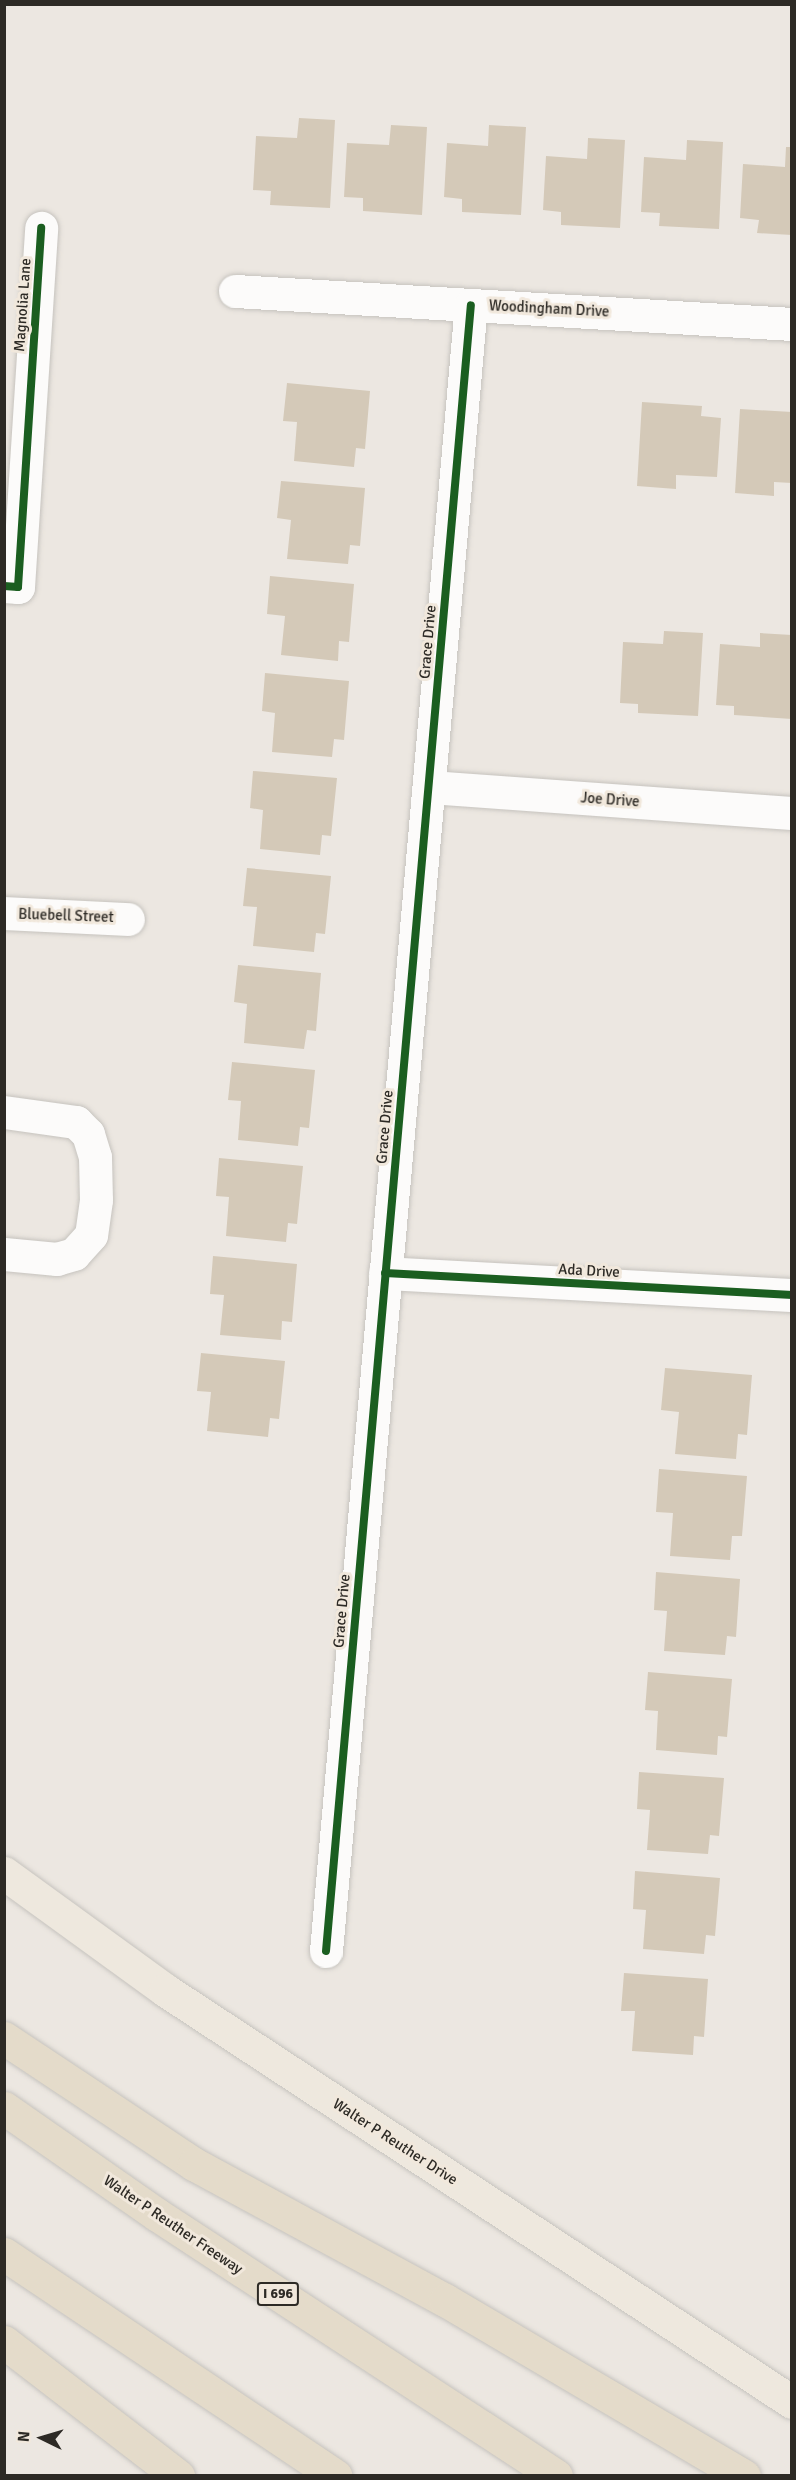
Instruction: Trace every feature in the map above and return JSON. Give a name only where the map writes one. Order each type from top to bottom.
[{"type":"highway","points":[[4,2038],[194,2164],[445,2301],[744,2475]]},
{"type":"highway","name":"Walter P Reuther Freeway","points":[[4,2108],[156,2214],[556,2475]]},
{"type":"highway","points":[[4,2254],[336,2475]]},
{"type":"highway","points":[[4,2342],[178,2475]]},
{"type":"main road","name":"Walter P Reuther Drive","points":[[4,1873],[165,1990],[792,2402]]},
{"type":"street","name":"Magnolia Lane","points":[[4,586],[18,587],[41,228]]},
{"type":"street","name":"Woodingham Drive","points":[[236,291],[792,324]]},
{"type":"street","name":"Grace Drive","points":[[326,1951],[471,304]]},
{"type":"street","name":"Joe Drive","points":[[429,787],[792,813]]},
{"type":"street","name":"Bluebell Street","points":[[4,913],[128,919]]},
{"type":"street","points":[[4,1112],[56,1116],[76,1122],[88,1134],[94,1157],[91,1235],[74,1254],[57,1259],[4,1254]]},
{"type":"street","name":"Ada Drive","points":[[385,1273],[792,1296]]},
{"type":"building","points":[[299,118],[335,120],[330,208],[270,205],[271,191],[253,190],[256,136],[297,138]]},
{"type":"building","points":[[391,125],[427,127],[422,215],[363,211],[363,198],[344,197],[347,143],[389,145]]},
{"type":"building","points":[[489,125],[526,127],[521,215],[462,212],[462,199],[444,197],[447,143],[488,146]]},
{"type":"building","points":[[588,138],[625,140],[620,228],[561,225],[561,212],[543,210],[546,156],[587,159]]},
{"type":"building","points":[[687,140],[723,142],[719,229],[659,226],[660,213],[641,212],[644,157],[686,160]]},
{"type":"building","points":[[786,147],[792,147],[792,235],[757,233],[759,220],[740,218],[743,164],[785,167]]},
{"type":"building","points":[[287,383],[370,391],[365,449],[356,448],[354,467],[294,461],[297,422],[283,421]]},
{"type":"building","points":[[642,402],[702,406],[701,416],[721,418],[717,477],[676,475],[676,489],[637,486]]},
{"type":"building","points":[[740,409],[792,412],[792,483],[774,482],[774,496],[735,493]]},
{"type":"building","points":[[281,481],[365,488],[360,546],[350,545],[348,564],[287,559],[291,520],[277,518]]},
{"type":"building","points":[[270,576],[354,584],[349,642],[339,641],[338,661],[281,655],[285,616],[267,614]]},
{"type":"building","points":[[664,631],[703,633],[698,716],[638,713],[638,704],[620,703],[623,642],[663,644]]},
{"type":"building","points":[[760,633],[792,635],[792,719],[734,715],[734,706],[716,705],[720,644],[760,647]]},
{"type":"building","points":[[265,673],[349,681],[344,740],[334,739],[332,757],[272,752],[275,713],[262,711]]},
{"type":"building","points":[[253,771],[337,778],[331,836],[322,835],[320,855],[260,849],[263,810],[250,808]]},
{"type":"building","points":[[247,868],[331,876],[325,934],[316,933],[314,952],[253,946],[257,907],[243,906]]},
{"type":"building","points":[[238,965],[321,973],[316,1031],[307,1030],[304,1049],[244,1043],[247,1004],[234,1002]]},
{"type":"building","points":[[232,1062],[315,1070],[309,1128],[300,1127],[298,1146],[238,1140],[241,1101],[228,1100]]},
{"type":"building","points":[[219,1158],[303,1166],[297,1224],[288,1223],[286,1242],[226,1236],[229,1197],[216,1196]]},
{"type":"building","points":[[213,1256],[297,1264],[292,1322],[282,1321],[281,1340],[220,1335],[224,1295],[210,1294]]},
{"type":"building","points":[[201,1353],[285,1361],[279,1419],[270,1418],[268,1437],[207,1431],[211,1392],[197,1391]]},
{"type":"building","points":[[665,1368],[752,1375],[747,1435],[738,1434],[736,1459],[675,1454],[679,1412],[661,1410]]},
{"type":"building","points":[[659,1469],[747,1476],[742,1536],[732,1536],[730,1560],[670,1556],[673,1513],[656,1512]]},
{"type":"building","points":[[656,1572],[740,1579],[736,1637],[727,1636],[725,1655],[664,1651],[667,1611],[654,1610]]},
{"type":"building","points":[[648,1672],[732,1679],[727,1737],[718,1736],[717,1755],[656,1750],[658,1711],[645,1710]]},
{"type":"building","points":[[639,1772],[724,1778],[719,1836],[710,1835],[708,1854],[647,1850],[650,1810],[637,1809]]},
{"type":"building","points":[[635,1871],[720,1878],[715,1936],[706,1935],[704,1954],[643,1949],[646,1910],[633,1909]]},
{"type":"building","points":[[624,1973],[708,1979],[704,2037],[694,2036],[693,2055],[632,2051],[635,2011],[621,2011]]},
{"type":"cycle path","points":[[4,586],[18,587],[41,228]]},
{"type":"cycle path","points":[[326,1951],[471,305]]},
{"type":"cycle path","points":[[385,1273],[792,1295]]}]
